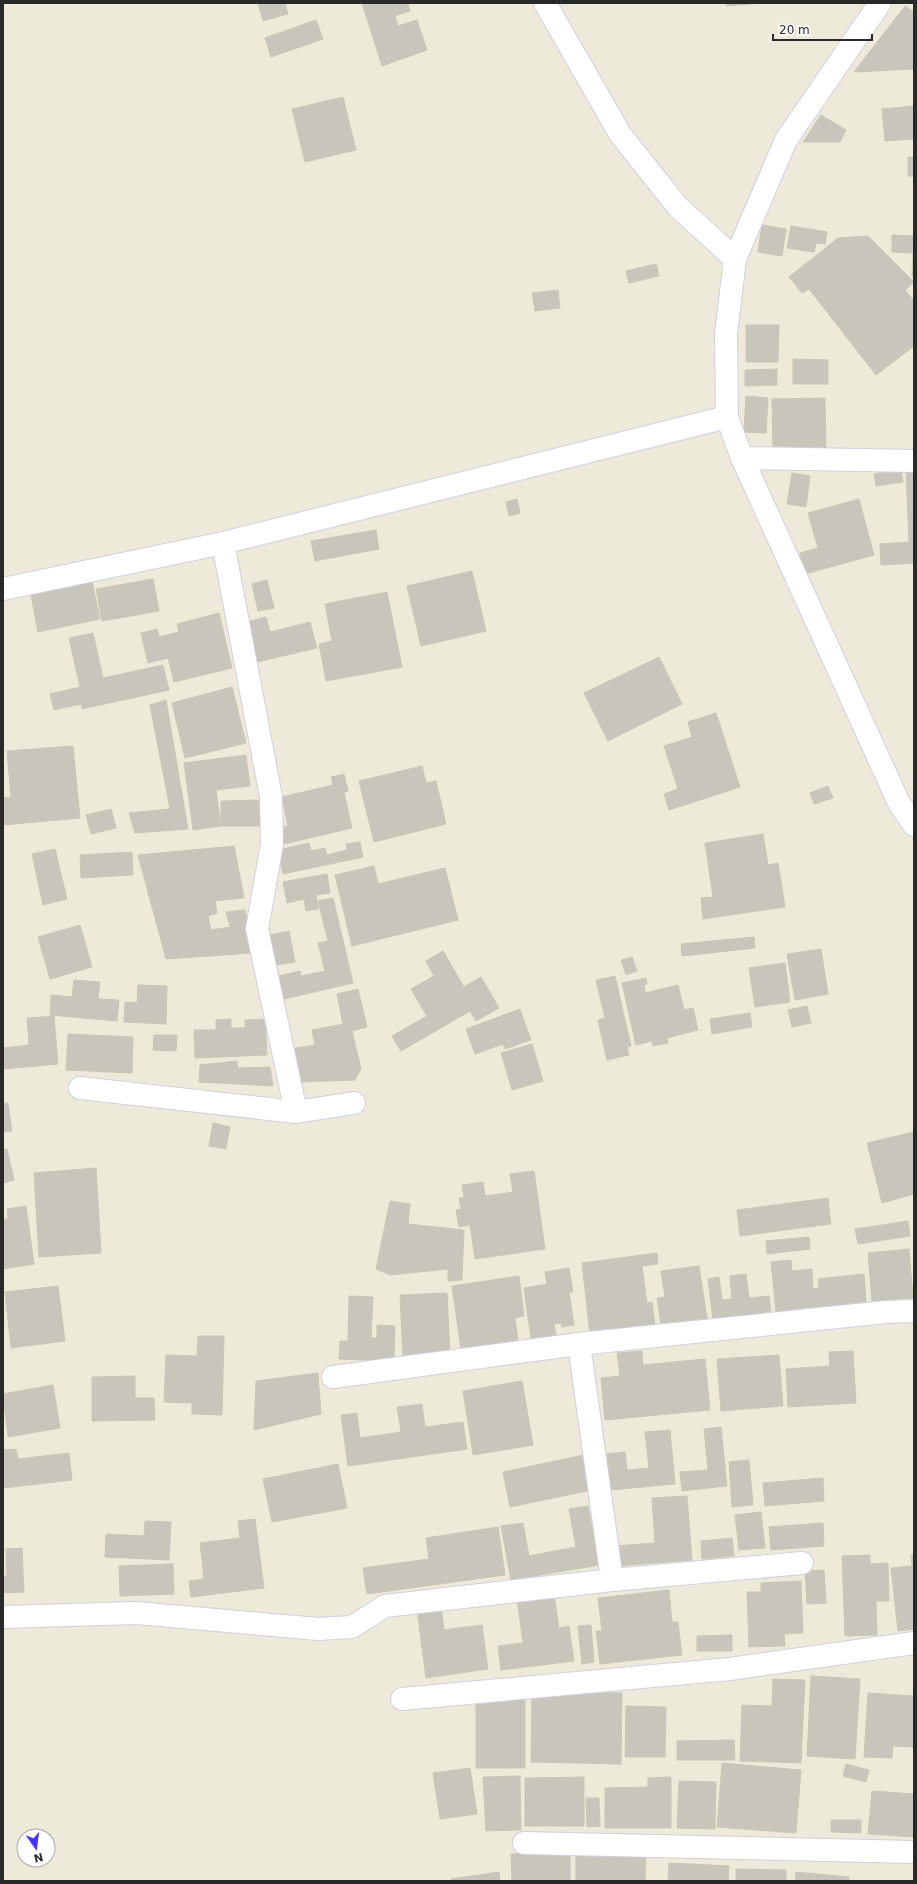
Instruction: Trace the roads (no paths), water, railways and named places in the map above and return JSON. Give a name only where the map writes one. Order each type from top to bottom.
[{"type":"street","points":[[545,3],[620,134],[678,207],[735,259]]},
{"type":"street","points":[[880,3],[786,140],[735,259],[726,334],[727,417],[742,458],[899,803],[914,825]]},
{"type":"street","points":[[3,589],[222,543],[727,417]]},
{"type":"street","points":[[742,458],[914,461]]},
{"type":"street","points":[[222,543],[271,797],[272,844],[257,929],[296,1112]]},
{"type":"street","points":[[80,1088],[296,1112],[354,1103]]},
{"type":"street","points":[[333,1377],[579,1344],[886,1312],[914,1311]]},
{"type":"street","points":[[579,1344],[612,1580]]},
{"type":"street","points":[[3,1618],[136,1613],[325,1629],[352,1627],[385,1606],[612,1580],[802,1563]]},
{"type":"street","points":[[402,1699],[730,1669],[914,1643]]},
{"type":"street","points":[[524,1843],[914,1852]]}]
